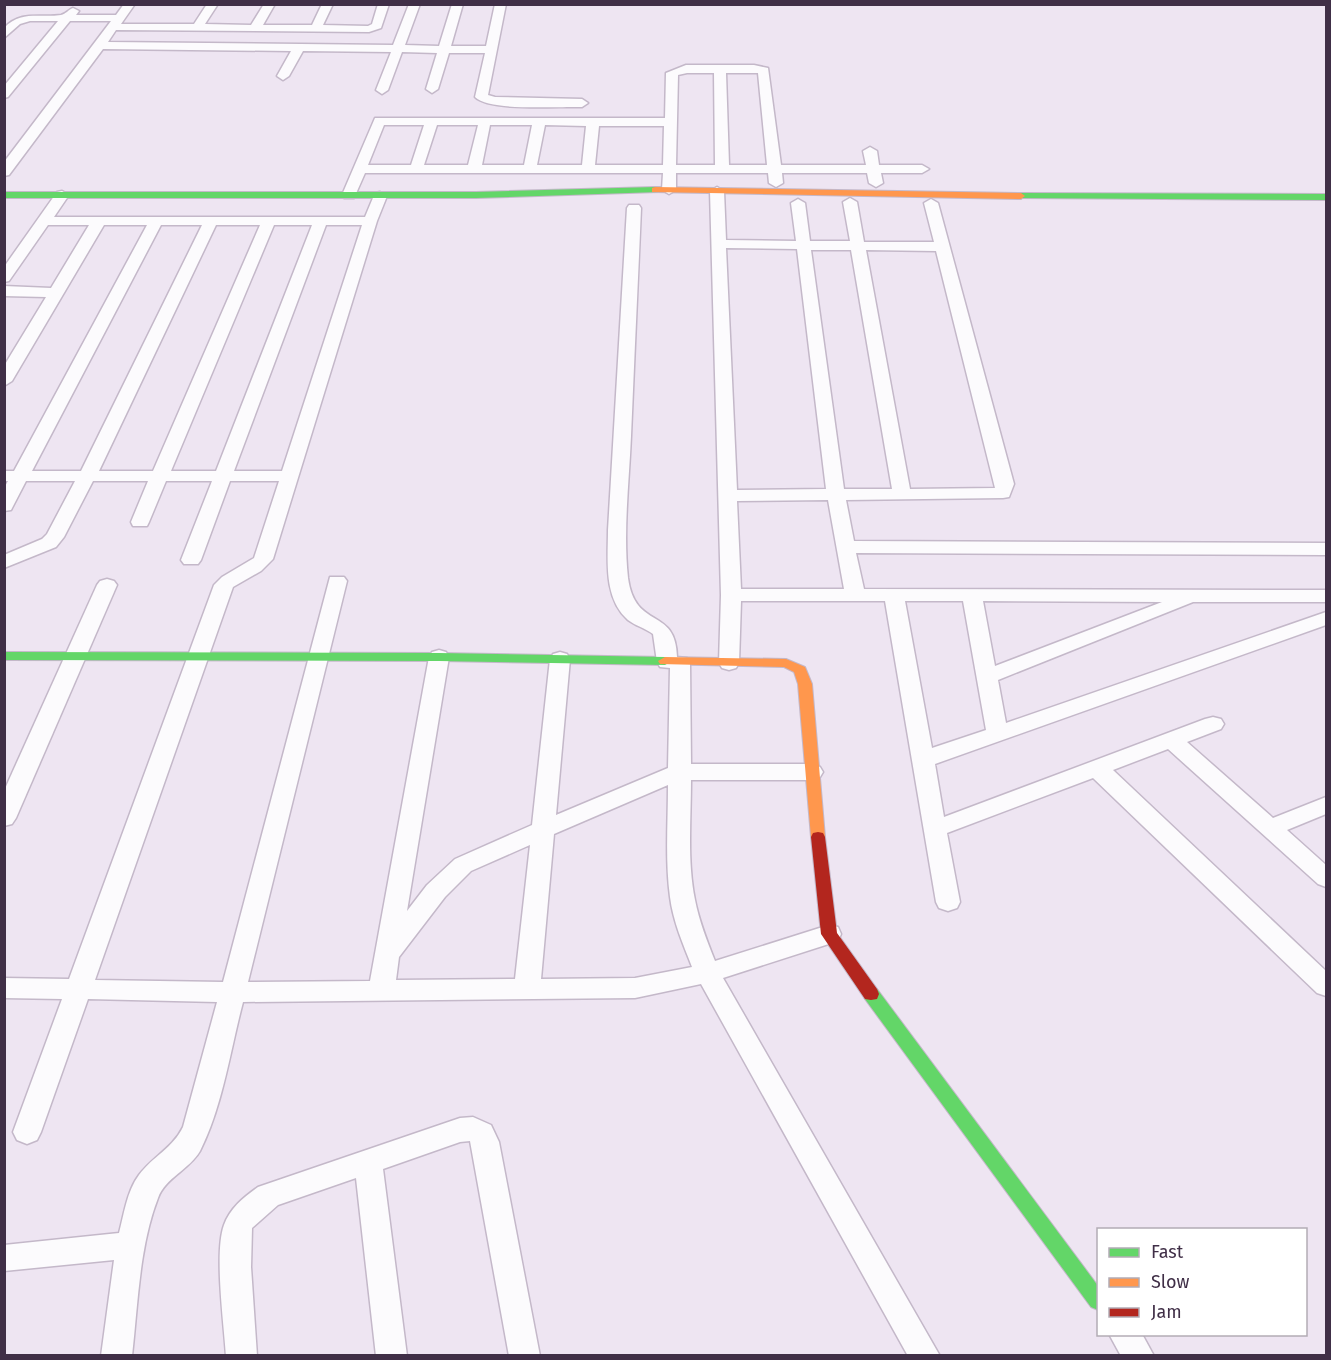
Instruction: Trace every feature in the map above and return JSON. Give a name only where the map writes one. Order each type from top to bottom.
[{"type":"street","points":[[4,94],[78,4]]},
{"type":"street","points":[[4,172],[130,4]]},
{"type":"street","points":[[197,28],[213,4]]},
{"type":"street","points":[[255,28],[270,4]]},
{"type":"street","points":[[316,29],[328,4]]},
{"type":"street","points":[[4,35],[16,22],[21,20],[67,18],[197,28],[374,28],[384,4]]},
{"type":"street","points":[[382,90],[415,4]]},
{"type":"street","points":[[432,89],[458,4]]},
{"type":"street","points":[[501,4],[481,97],[500,101],[582,103]]},
{"type":"street","points":[[98,45],[490,50]]},
{"type":"street","points":[[284,76],[299,46]]},
{"type":"street","points":[[669,190],[672,73],[686,69],[754,69],[764,71],[777,192]]},
{"type":"street","points":[[720,69],[723,168]]},
{"type":"street","points":[[349,195],[378,121],[670,122]]},
{"type":"street","points":[[416,169],[432,121]]},
{"type":"street","points":[[474,169],[485,121]]},
{"type":"street","points":[[530,168],[539,122]]},
{"type":"street","points":[[588,168],[593,122]]},
{"type":"street","points":[[870,151],[878,192]]},
{"type":"street","points":[[359,169],[922,169]]},
{"type":"street","points":[[4,195],[380,196],[669,190],[878,192],[1043,197],[1326,197]]},
{"type":"street","points":[[717,191],[731,595],[729,663]]},
{"type":"street","points":[[4,278],[62,195]]},
{"type":"street","points":[[27,1132],[224,585],[230,579],[258,566],[262,559],[380,196]]},
{"type":"street","points":[[850,202],[902,495]]},
{"type":"street","points":[[798,203],[836,495],[855,596]]},
{"type":"street","points":[[728,496],[995,495],[1003,493],[1005,490],[944,246],[931,203]]},
{"type":"street","points":[[634,208],[617,530],[619,570],[622,595],[627,607],[636,616],[660,627],[674,662],[680,772],[679,855],[682,898],[692,936],[708,974],[925,1356]]},
{"type":"street","points":[[43,221],[370,222]]},
{"type":"street","points":[[4,381],[99,221]]},
{"type":"street","points":[[4,562],[49,543],[55,537],[211,221]]},
{"type":"street","points":[[140,522],[269,221]]},
{"type":"street","points":[[191,560],[321,221]]},
{"type":"street","points":[[4,506],[12,476],[156,222]]},
{"type":"street","points":[[719,244],[944,246]]},
{"type":"street","points":[[4,291],[57,293]]},
{"type":"street","points":[[12,476],[290,476]]},
{"type":"street","points":[[847,547],[1326,549]]},
{"type":"street","points":[[116,1356],[131,1245],[149,1184],[188,1146],[197,1127],[270,850],[337,581]]},
{"type":"street","points":[[4,818],[107,585]]},
{"type":"street","points":[[731,595],[1326,596]]},
{"type":"street","points":[[972,595],[997,732]]},
{"type":"street","points":[[987,677],[1196,595]]},
{"type":"street","points":[[894,596],[948,902]]},
{"type":"street","points":[[922,760],[1326,618]]},
{"type":"street","points":[[4,656],[439,657],[786,663],[798,666],[803,674],[825,914],[829,934],[962,1119],[1097,1300]]},
{"type":"street","points":[[381,991],[439,657]]},
{"type":"street","points":[[527,990],[560,659]]},
{"type":"street","points":[[935,829],[1213,724]]},
{"type":"street","points":[[1171,740],[1326,878]]},
{"type":"street","points":[[1097,768],[1326,986]]},
{"type":"street","points":[[387,955],[436,891],[464,865],[680,772],[812,772]]},
{"type":"street","points":[[1271,828],[1326,805]]},
{"type":"street","points":[[4,988],[231,992],[634,988],[674,983],[708,974],[829,934]]},
{"type":"street","points":[[242,1356],[236,1250],[237,1227],[249,1209],[268,1196],[460,1130],[472,1129],[481,1134],[487,1154],[525,1356]]},
{"type":"street","points":[[368,1162],[392,1356]]},
{"type":"street","points":[[4,1258],[131,1245]]},
{"type":"street","points":[[1125,1336],[1139,1356]]},
{"type":"traffic: fast","points":[[4,195],[476,195],[655,190]]},
{"type":"traffic: fast","points":[[1021,196],[1326,197]]},
{"type":"traffic: fast","points":[[4,656],[439,657],[665,661]]},
{"type":"traffic: fast","points":[[871,994],[1097,1300]]},
{"type":"traffic: slow","points":[[655,190],[1021,196]]},
{"type":"traffic: slow","points":[[665,661],[786,663],[800,670],[805,684],[818,837]]},
{"type":"traffic: jam","points":[[818,837],[829,934],[871,994]]}]
